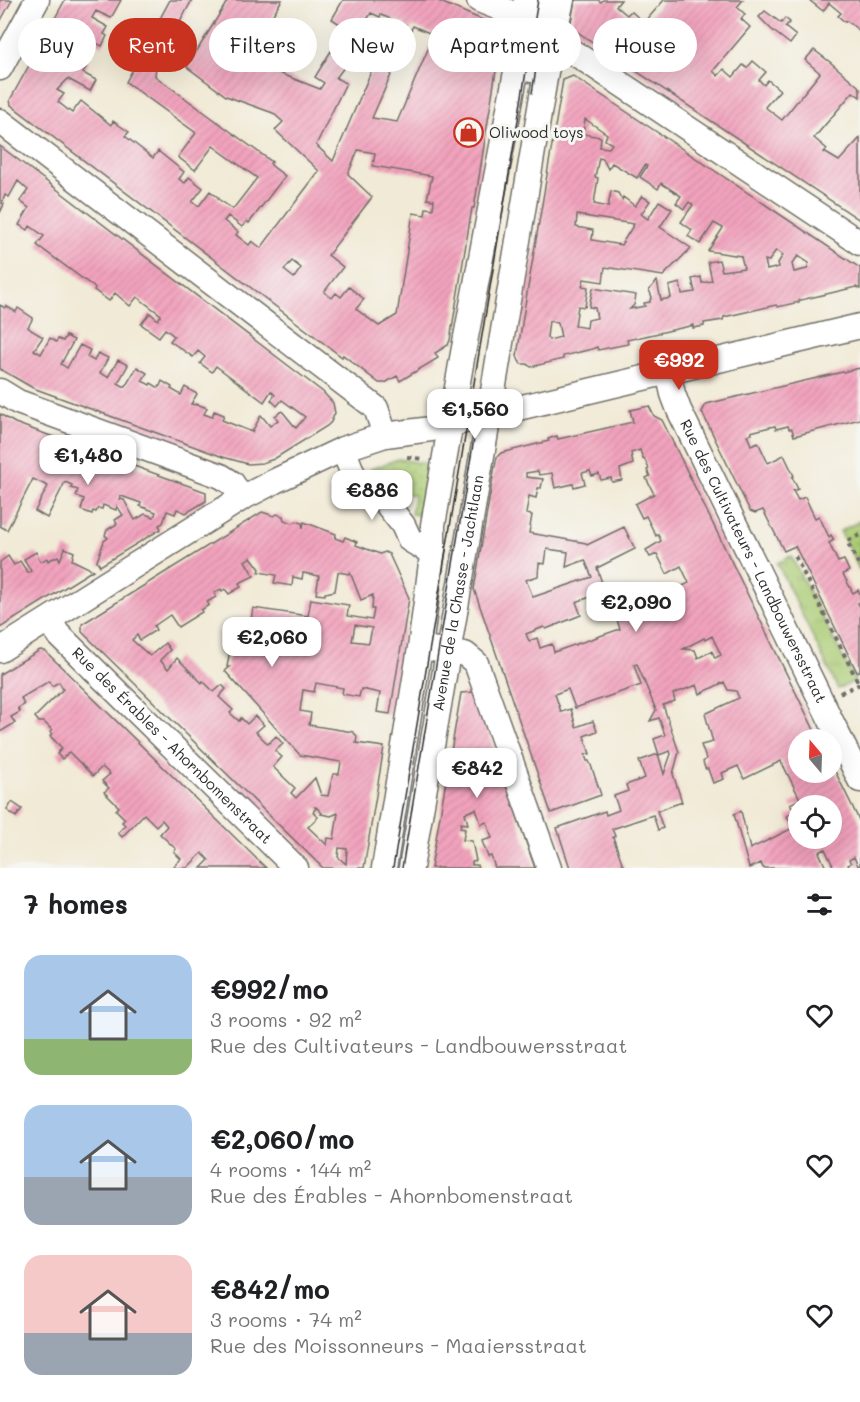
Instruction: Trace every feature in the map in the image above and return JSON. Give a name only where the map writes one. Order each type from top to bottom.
[{"type":"street","points":[[0,68],[37,0]]},
{"type":"street","points":[[479,0],[524,18]]},
{"type":"street","name":"Avenue de la Chasse - Jachtlaan","points":[[536,18],[543,0]]},
{"type":"street","name":"Avenue de la Chasse - Jachtlaan","points":[[540,18],[562,0]]},
{"type":"street","points":[[581,53],[860,243]]},
{"type":"street","name":"Avenue de la Chasse - Jachtlaan","points":[[398,868],[471,419],[517,72]]},
{"type":"street","name":"Avenue de la Chasse - Jachtlaan","points":[[411,868],[434,650],[433,525],[471,419],[546,72]]},
{"type":"street","points":[[0,121],[376,408],[385,435]]},
{"type":"street","points":[[0,651],[242,498],[343,449],[385,435],[431,429],[860,326]]},
{"type":"street","name":"Rue des Cultivateurs - Landbouwersstraat","points":[[668,372],[679,410],[860,780]]},
{"type":"street","points":[[0,391],[18,402],[221,476],[232,483],[242,498]]},
{"type":"street","points":[[343,449],[355,479],[382,498],[403,525],[410,540],[424,548],[433,548]]},
{"type":"street","name":"Rue des Érables - Ahornbomenstraat","points":[[49,620],[58,634],[296,868]]},
{"type":"street","points":[[434,650],[465,654],[476,663],[549,868]]},
{"type":"street","name":"Avenue de la Chasse - Jachtlaan","points":[[384,868],[434,650]]},
{"type":"path","points":[[398,455],[427,460]]},
{"type":"path","points":[[860,535],[847,541],[860,567]]},
{"type":"path","points":[[795,556],[860,685],[837,695]]},
{"type":"green space","points":[[398,459],[429,464],[421,515],[411,514],[414,495],[396,492],[398,478],[374,476],[371,469]]},
{"type":"green space","points":[[860,521],[860,571],[840,531]]},
{"type":"green space","points":[[791,556],[855,681],[838,689],[777,563]]},
{"type":"building","points":[[0,0],[12,0],[0,22]]},
{"type":"building","points":[[65,0],[121,0],[111,18],[96,11],[92,18],[55,18]]},
{"type":"building","points":[[170,0],[192,0],[182,18],[160,18]]},
{"type":"building","points":[[228,0],[282,0],[271,18],[217,18]]},
{"type":"building","points":[[343,0],[436,0],[478,18],[428,18],[428,32],[416,27],[416,18],[388,18],[371,13],[368,18],[333,18]]},
{"type":"building","points":[[575,0],[601,2],[621,0],[616,6],[627,15],[631,11],[639,18],[593,18],[593,42],[581,34],[581,18],[572,18]]},
{"type":"building","points":[[664,0],[743,0],[737,7],[745,14],[741,19],[750,27],[713,71],[718,76],[724,69],[733,77],[743,65],[747,68],[753,61],[766,72],[759,80],[764,85],[768,80],[780,90],[765,107],[782,120],[820,73],[805,60],[814,50],[858,86],[860,97],[853,92],[814,138],[827,149],[824,152],[839,161],[860,138],[860,220],[638,72],[697,72],[697,18],[648,18]]},
{"type":"building","points":[[809,0],[860,0],[860,31],[838,16],[841,13],[829,3],[823,11]]},
{"type":"building","points":[[765,11],[781,23],[785,18],[790,22],[785,27],[796,36],[790,44],[759,17]]},
{"type":"building","points":[[96,20],[108,27],[102,46],[96,43]]},
{"type":"building","points":[[209,31],[209,72],[276,72],[320,89],[324,83],[315,77],[329,54],[329,72],[340,72],[336,78],[346,83],[316,145],[333,161],[371,72],[392,72],[372,118],[397,122],[428,49],[428,72],[496,72],[474,208],[472,208],[448,345],[435,353],[438,358],[400,381],[397,376],[385,383],[379,383],[11,105],[10,100],[25,72],[84,72],[96,80],[90,91],[68,79],[57,90],[64,94],[58,102],[72,113],[81,101],[111,125],[113,121],[129,132],[125,136],[153,158],[158,151],[184,172],[179,179],[185,183],[189,177],[203,188],[192,202],[199,206],[210,191],[233,209],[257,178],[213,146],[195,170],[178,157],[196,133],[126,82],[131,72],[155,72],[155,76],[272,162],[270,163],[272,166],[285,176],[249,223],[247,221],[242,227],[228,216],[224,221],[249,245],[252,241],[261,248],[319,171],[275,130],[283,122],[273,113],[226,96],[194,72],[197,72],[197,51]],"holes":[[[358,150],[375,153],[373,166],[432,176],[427,199],[434,200],[433,209],[426,208],[425,215],[413,213],[397,315],[379,326],[356,309],[364,299],[349,287],[341,297],[336,293],[332,298],[324,292],[343,267],[328,255],[372,197],[348,174]],[[292,261],[301,268],[294,278],[284,270]]]},
{"type":"building","points":[[573,76],[860,268],[860,289],[856,287],[778,307],[776,305],[724,317],[723,320],[704,323],[704,326],[693,328],[693,325],[627,340],[628,344],[598,350],[597,347],[531,367],[521,364],[517,356],[563,80]],"holes":[[[585,119],[607,134],[605,140],[612,144],[609,148],[600,147],[601,137],[583,134]],[[599,158],[603,159],[608,169],[612,163],[637,178],[645,165],[647,166],[640,177],[658,189],[661,183],[681,196],[676,203],[684,209],[689,202],[693,205],[681,222],[692,230],[688,236],[700,244],[714,223],[723,228],[708,251],[741,256],[744,268],[722,271],[719,260],[708,262],[712,281],[702,283],[701,277],[692,279],[695,292],[682,294],[680,283],[669,286],[671,298],[661,300],[657,281],[649,290],[652,297],[650,302],[644,303],[645,306],[630,309],[634,305],[636,295],[593,288],[589,307],[595,308],[597,318],[588,320],[587,328],[575,326],[578,306],[585,307],[588,287],[582,286],[584,279],[603,282],[605,267],[663,276],[691,248],[660,227],[672,209],[659,201],[648,219],[641,214],[650,201],[642,196],[635,206],[623,197],[622,200],[618,193],[611,191],[608,207],[594,204],[598,178],[595,177]],[[577,215],[634,224],[621,245],[592,240],[593,230],[576,227]],[[776,250],[783,255],[778,263],[779,267],[767,270],[765,260],[769,261]],[[798,256],[809,263],[807,269],[794,272],[792,264]],[[549,321],[558,323],[561,337],[549,340],[547,337]]]},
{"type":"building","points":[[0,146],[323,392],[333,403],[335,413],[331,422],[274,459],[248,464],[33,388],[0,369],[0,305],[16,312],[18,308],[33,318],[28,327],[43,337],[34,350],[41,354],[50,338],[56,342],[58,339],[63,341],[66,336],[74,340],[61,364],[67,368],[80,345],[90,350],[87,357],[94,361],[98,353],[108,358],[100,373],[108,377],[118,360],[128,365],[118,383],[125,387],[137,367],[147,373],[142,381],[159,388],[162,381],[181,395],[185,387],[197,394],[191,404],[207,408],[204,414],[212,417],[214,411],[224,415],[222,420],[252,432],[261,415],[270,426],[278,420],[275,416],[282,411],[296,428],[305,417],[282,400],[277,406],[271,400],[275,395],[271,391],[264,402],[216,366],[212,372],[200,363],[205,357],[198,351],[193,357],[170,341],[174,336],[165,329],[159,337],[141,324],[150,313],[158,320],[161,315],[137,297],[130,306],[115,293],[109,301],[37,245],[44,236],[30,226],[28,230],[19,225],[29,208],[20,201],[28,190],[18,181],[9,197],[5,195],[0,213]]},
{"type":"building","points":[[860,368],[860,419],[794,436],[792,429],[788,426],[776,429],[775,426],[747,435],[751,445],[758,442],[768,463],[784,455],[798,489],[793,491],[798,500],[805,497],[815,518],[819,516],[829,537],[831,535],[834,540],[829,543],[838,562],[844,560],[849,571],[843,574],[853,593],[858,590],[860,594],[858,603],[860,607],[860,671],[857,672],[795,546],[784,551],[763,510],[755,513],[750,511],[702,412],[706,404]]},
{"type":"building","points":[[649,406],[654,416],[662,420],[814,729],[788,729],[788,775],[781,761],[744,779],[738,766],[722,773],[724,779],[713,783],[703,762],[706,759],[701,745],[713,742],[705,714],[739,698],[736,691],[728,690],[724,682],[700,694],[697,685],[673,694],[675,701],[663,705],[679,752],[673,774],[682,802],[657,811],[663,828],[658,830],[653,815],[612,829],[624,868],[570,868],[557,828],[605,811],[606,815],[619,810],[614,796],[628,791],[626,785],[645,778],[639,761],[658,754],[664,774],[671,754],[670,751],[659,755],[654,739],[665,735],[659,718],[650,721],[656,710],[637,664],[634,665],[641,685],[575,708],[568,689],[555,694],[561,712],[571,709],[576,727],[593,721],[597,731],[584,736],[590,754],[585,755],[601,795],[551,813],[474,589],[497,457],[501,453],[549,441],[548,439],[557,436],[558,439],[633,422],[630,410]],"holes":[[[640,450],[649,469],[647,470],[650,476],[646,478],[654,494],[635,504],[642,518],[646,516],[661,541],[646,550],[650,557],[657,554],[667,574],[681,566],[689,583],[614,611],[620,629],[554,652],[552,644],[540,648],[537,638],[529,641],[526,634],[544,627],[546,629],[581,615],[576,602],[605,592],[597,568],[635,549],[624,527],[587,545],[529,533],[532,515],[526,514],[529,496],[536,498],[543,479],[526,477],[526,473],[538,471],[539,475],[552,473],[555,488],[573,484],[574,487],[585,484],[582,473],[590,471],[592,476],[599,474],[601,480],[611,478],[612,482],[622,480],[620,469],[633,464],[631,453]],[[547,549],[568,552],[566,567],[585,560],[592,577],[533,597],[526,580],[538,576],[539,563],[545,564]],[[712,636],[721,655],[715,658],[712,651],[698,658],[695,650],[683,649]]]},
{"type":"building","points":[[0,414],[15,423],[206,492],[206,501],[186,513],[177,509],[175,514],[167,511],[163,523],[159,525],[161,529],[100,566],[97,561],[104,541],[108,538],[105,535],[107,530],[117,524],[115,520],[123,515],[117,506],[116,510],[103,505],[102,509],[98,508],[92,514],[81,510],[84,499],[76,496],[78,490],[71,488],[72,485],[65,482],[47,518],[35,511],[48,486],[33,479],[7,530],[0,526]],"holes":[[[121,496],[141,503],[140,506],[156,512],[154,517],[145,514],[135,520],[124,500],[120,499]]]},
{"type":"building","points":[[262,512],[283,516],[284,520],[293,523],[296,521],[302,523],[303,528],[304,522],[336,534],[335,538],[343,541],[345,537],[357,542],[356,545],[380,554],[385,552],[389,554],[409,598],[390,714],[377,712],[380,693],[361,689],[359,697],[342,694],[343,688],[316,683],[314,692],[303,690],[300,711],[311,713],[309,725],[353,732],[357,736],[356,743],[384,747],[364,868],[323,868],[82,632],[82,624]],"holes":[[[251,557],[260,569],[259,572],[276,575],[274,583],[292,586],[293,577],[302,579],[303,573],[319,576],[316,594],[325,595],[325,593],[335,591],[338,572],[349,574],[350,572],[361,600],[373,595],[372,620],[347,616],[349,605],[311,599],[308,616],[253,608],[246,647],[231,644],[227,667],[230,667],[225,671],[300,755],[341,762],[339,774],[333,774],[328,796],[321,795],[315,778],[296,798],[291,793],[295,788],[273,767],[282,757],[275,751],[283,744],[276,736],[268,744],[256,732],[264,725],[255,716],[247,724],[241,718],[239,721],[230,713],[233,710],[219,697],[226,689],[222,685],[214,692],[177,658],[168,669],[160,660],[170,650],[165,643],[150,656],[132,640],[137,635],[140,640],[156,630],[154,626],[170,615],[178,627],[202,612],[201,610],[209,605],[207,602],[216,597],[214,593],[225,589],[229,594],[241,587],[239,583],[254,576],[245,561]],[[355,625],[372,628],[369,643],[352,641]],[[316,808],[321,814],[331,816],[338,813],[334,839],[328,838],[327,845],[308,827],[318,817],[313,812]],[[339,848],[347,849],[346,864],[338,857]]]},
{"type":"building","points":[[65,548],[74,552],[72,560],[93,570],[0,628],[0,562],[8,556],[14,565],[20,561],[28,573],[31,571],[24,559],[36,552],[41,562],[58,556],[60,560]]},
{"type":"building","points":[[40,650],[45,651],[266,868],[201,868],[209,860],[202,853],[187,868],[176,868],[174,866],[181,859],[174,852],[176,849],[160,834],[167,826],[162,820],[156,826],[144,814],[122,837],[118,833],[125,825],[122,822],[125,819],[116,810],[119,807],[104,792],[109,788],[102,781],[110,774],[102,767],[93,776],[69,752],[62,759],[57,754],[62,748],[50,736],[52,730],[35,717],[63,689],[59,682],[52,686],[49,681],[21,698],[24,705],[18,708],[20,712],[11,717],[15,723],[0,732],[0,674]]},
{"type":"building","points":[[474,692],[535,868],[495,868],[482,841],[492,838],[487,822],[481,824],[476,809],[465,813],[468,824],[461,823],[460,828],[465,829],[463,840],[472,841],[476,861],[472,862],[472,865],[477,865],[478,868],[431,868],[461,693]]},
{"type":"building","points":[[792,783],[841,783],[860,822],[860,865],[858,866],[854,857],[849,860],[850,868],[834,868],[825,849],[842,849],[842,795],[798,795]]},
{"type":"building","points":[[12,802],[22,809],[16,817],[7,810]]},
{"type":"building","points":[[741,811],[750,849],[788,830],[788,849],[825,849],[819,852],[826,868],[763,868],[761,863],[749,868],[734,814]]},
{"type":"tram line","points":[[393,868],[538,0]]},
{"type":"tram line","points":[[532,93],[536,72]]},
{"type":"tram line","points":[[402,868],[480,403]]},
{"type":"place","name":"Oliwood toys","points":[[468,133]]}]
